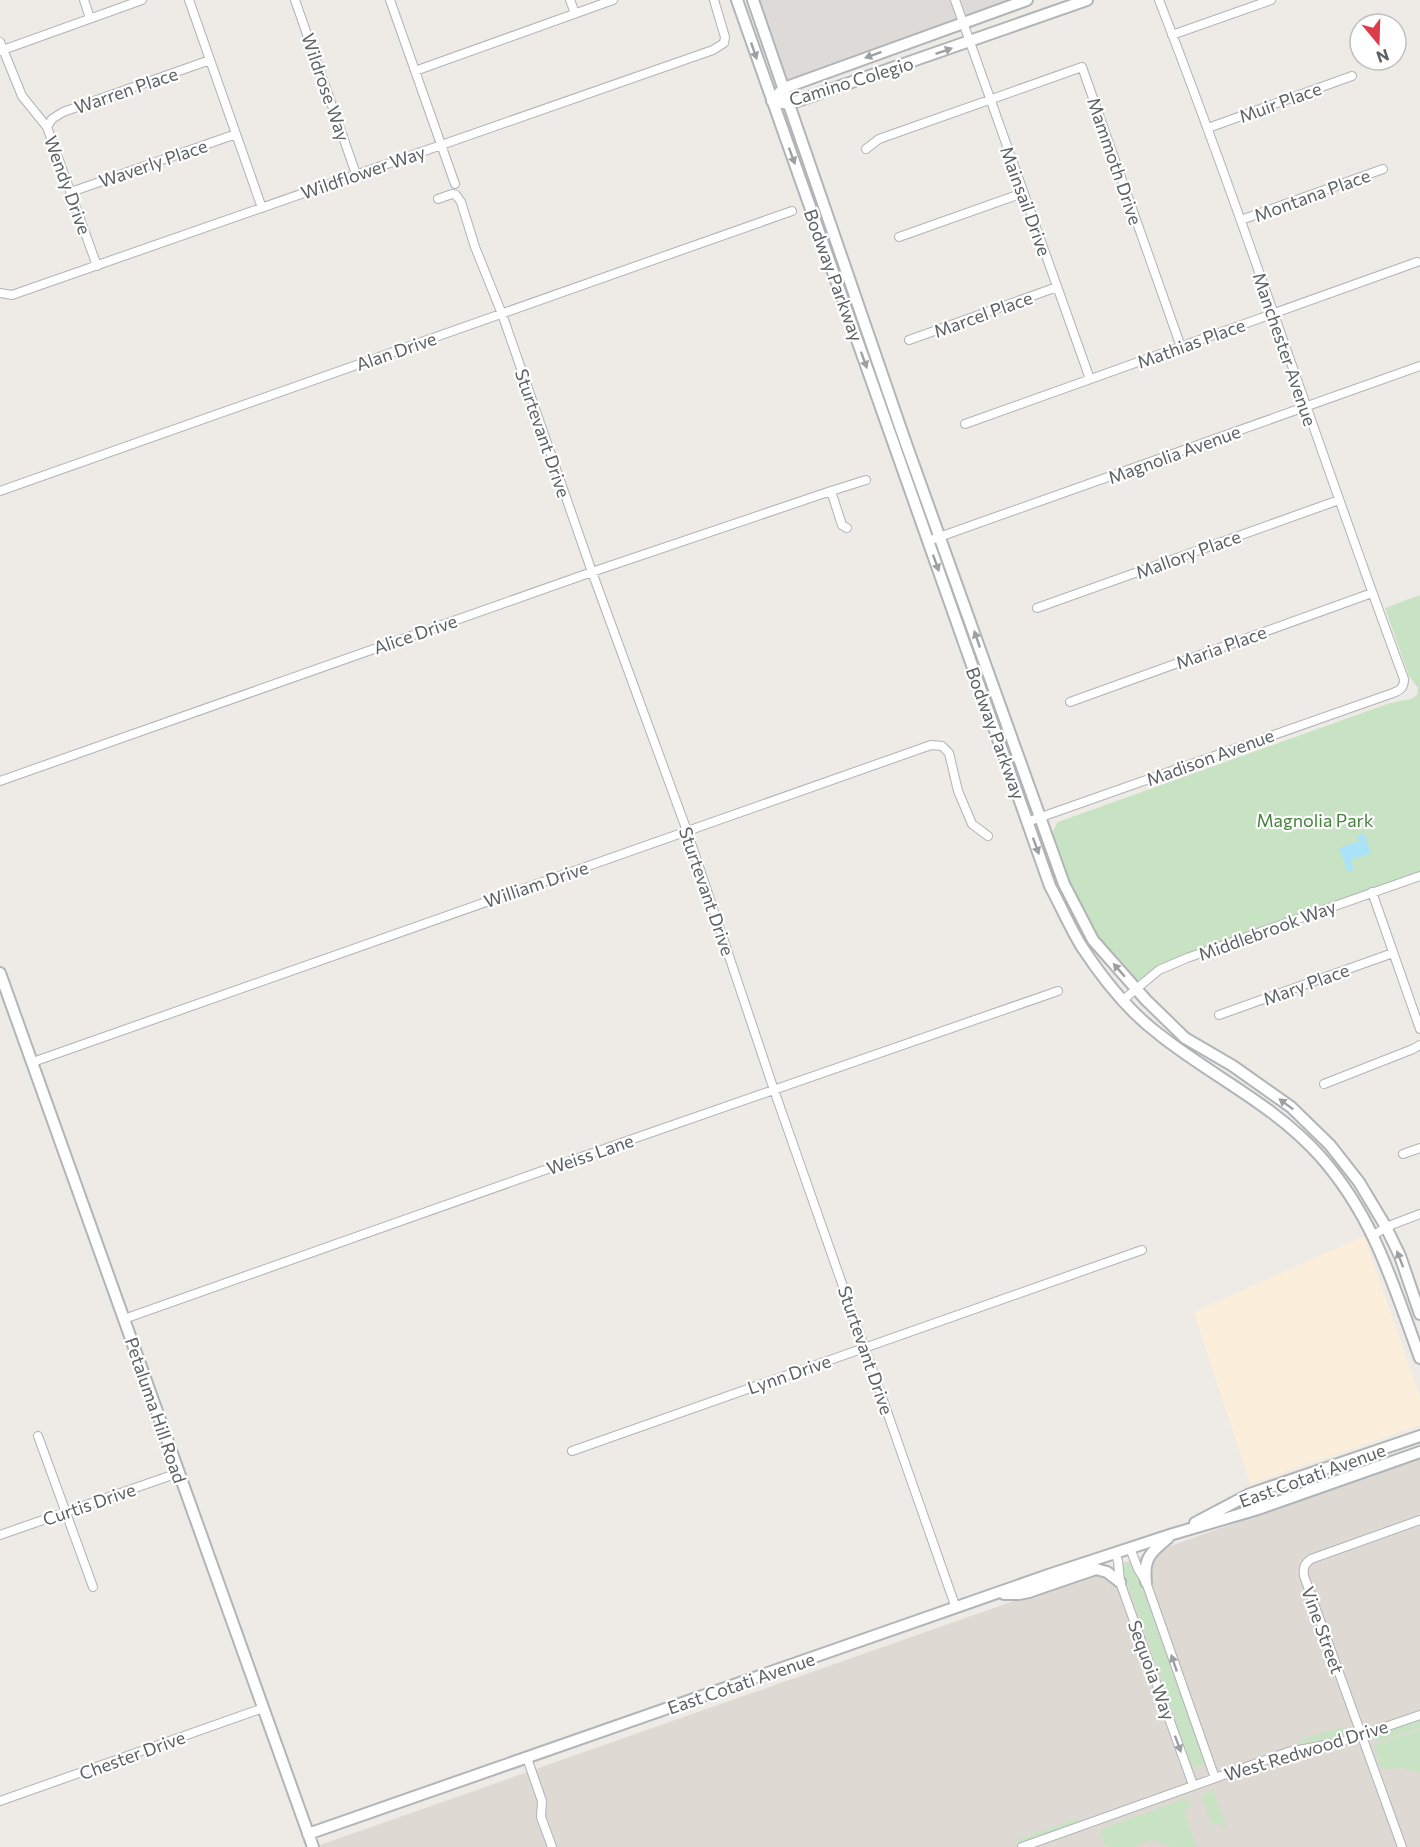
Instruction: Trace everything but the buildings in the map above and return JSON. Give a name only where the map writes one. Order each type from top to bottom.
[{"type":"street","points":[[84,0],[90,18]]},
{"type":"street","points":[[1,47],[142,0]]},
{"type":"street","points":[[189,0],[262,208]]},
{"type":"street","name":"Wildrose Way","points":[[295,0],[356,174]]},
{"type":"street","points":[[390,0],[455,184]]},
{"type":"street","points":[[570,0],[575,14]]},
{"type":"street","points":[[416,71],[613,0]]},
{"type":"street","name":"Wildflower Way","points":[[0,293],[12,295],[713,50],[724,43],[725,32],[714,0]]},
{"type":"street","name":"Bodway Parkway","points":[[736,0],[1050,886],[1082,946],[1123,1000],[1159,1035],[1259,1102],[1294,1131],[1320,1156],[1344,1185],[1374,1235],[1394,1282],[1420,1358]]},
{"type":"street","name":"Bodway Parkway","points":[[753,0],[900,427],[1064,884],[1093,940],[1135,989],[1185,1038],[1233,1066],[1291,1107],[1330,1145],[1359,1182],[1386,1227],[1400,1256],[1420,1314]]},
{"type":"street","name":"Mainsail Drive","points":[[955,0],[1090,379]]},
{"type":"street","name":"Camino Colegio","points":[[772,101],[784,88],[1027,0]]},
{"type":"street","name":"Camino Colegio","points":[[772,101],[789,104],[1087,0]]},
{"type":"street","name":"Manchester Avenue","points":[[1159,0],[1208,128],[1338,500],[1404,679],[1400,690],[1393,693]]},
{"type":"street","points":[[1172,35],[1271,0]]},
{"type":"street","name":"Wendy Drive","points":[[1,47],[22,96],[47,127],[97,266]]},
{"type":"street","name":"Warren Place","points":[[47,127],[52,119],[63,112],[210,60]]},
{"type":"street","name":"Mammoth Drive","points":[[990,100],[1082,67],[1180,347]]},
{"type":"street","name":"Muir Place","points":[[1208,128],[1352,76]]},
{"type":"street","points":[[866,149],[879,139],[990,100]]},
{"type":"street","name":"Waverly Place","points":[[70,192],[236,134]]},
{"type":"street","name":"Montana Place","points":[[1241,220],[1383,169]]},
{"type":"street","points":[[898,237],[1023,192]]},
{"type":"street","name":"Sturtevant Drive","points":[[438,199],[452,194],[459,198],[502,314],[592,572],[687,831],[774,1090],[956,1608]]},
{"type":"street","name":"Alan Drive","points":[[0,491],[792,211]]},
{"type":"street","name":"Mathias Place","points":[[965,424],[1417,262]]},
{"type":"street","name":"Marcel Place","points":[[909,340],[1057,287]]},
{"type":"street","name":"Magnolia Avenue","points":[[928,541],[1420,366]]},
{"type":"street","name":"Alice Drive","points":[[0,781],[592,572],[866,480]]},
{"type":"street","points":[[831,491],[842,525],[847,528]]},
{"type":"street","name":"Mallory Place","points":[[1037,608],[1338,500]]},
{"type":"street","name":"Maria Place","points":[[1070,702],[1372,593]]},
{"type":"street","name":"Madison Avenue","points":[[1028,822],[1393,693]]},
{"type":"street","name":"William Drive","points":[[33,1062],[931,745],[942,746],[949,753],[958,791],[972,824],[988,836]]},
{"type":"street","name":"Middlebrook Way","points":[[1123,1000],[1159,970],[1187,958],[1420,876]]},
{"type":"street","points":[[1372,892],[1420,1029]]},
{"type":"street","name":"Mary Place","points":[[1219,1015],[1393,953]]},
{"type":"street","name":"Petaluma Hill Road","points":[[0,973],[313,1847]]},
{"type":"street","name":"Weiss Lane","points":[[124,1319],[1058,991]]},
{"type":"street","points":[[1324,1084],[1420,1045]]},
{"type":"street","points":[[1403,1154],[1420,1148]]},
{"type":"street","points":[[1374,1235],[1386,1227],[1420,1214]]},
{"type":"street","name":"Lynn Drive","points":[[572,1451],[1142,1250]]},
{"type":"street","points":[[38,1436],[93,1587]]},
{"type":"street","name":"East Cotati Avenue","points":[[1173,1534],[1250,1494],[1420,1436]]},
{"type":"street","name":"East Cotati Avenue","points":[[309,1834],[992,1595],[1173,1534],[1258,1509],[1420,1452]]},
{"type":"street","name":"Curtis Drive","points":[[0,1534],[178,1473]]},
{"type":"street","name":"Vine Street","points":[[1402,1847],[1303,1570],[1305,1564],[1311,1559],[1420,1520]]},
{"type":"street","points":[[1146,1582],[1144,1569],[1146,1561],[1155,1549],[1173,1534]]},
{"type":"street","name":"Sequoia Way","points":[[1130,1548],[1146,1582],[1215,1778]]},
{"type":"street","name":"Sequoia Way","points":[[1115,1553],[1120,1582],[1193,1785]]},
{"type":"street","points":[[992,1595],[1029,1592],[1096,1569],[1107,1572],[1120,1582]]},
{"type":"street","name":"Chester Drive","points":[[0,1801],[263,1708]]},
{"type":"street","name":"West Redwood Drive","points":[[1022,1847],[1294,1750],[1341,1742],[1420,1715]]},
{"type":"street","points":[[527,1758],[542,1801],[541,1817],[552,1847]]},
{"type":"shaded area","points":[[753,0],[1027,0],[784,88]]},
{"type":"shaded area","points":[[1364,1236],[1420,1397],[1420,1425],[1250,1484],[1194,1312]]},
{"type":"shaded area","points":[[1420,1458],[1420,1847],[321,1847],[320,1845]]},
{"type":"green space","name":"Magnolia Park","points":[[1420,595],[1420,874],[1175,960],[1144,978],[1134,979],[1125,973],[1100,938],[1055,851],[1052,839],[1058,822],[1390,703],[1411,699],[1417,695],[1418,688],[1409,676],[1385,608]]},
{"type":"green space","points":[[1128,1564],[1135,1566],[1205,1764],[1192,1768],[1123,1570]]},
{"type":"green space","points":[[1420,1720],[1420,1728],[1378,1742],[1373,1738],[1376,1735]]},
{"type":"green space","points":[[1341,1727],[1350,1733],[1341,1737],[1301,1743],[1297,1741]]},
{"type":"green space","points":[[1420,1730],[1420,1773],[1402,1768],[1381,1769],[1374,1745]]},
{"type":"green space","points":[[1213,1790],[1226,1826],[1223,1830],[1220,1823],[1212,1825],[1202,1795]]},
{"type":"green space","points":[[1184,1799],[1188,1800],[1192,1806],[1184,1810],[1197,1847],[1171,1847],[1151,1840],[1135,1847],[1106,1847],[1100,1832],[1102,1829]]},
{"type":"green space","points":[[1077,1818],[1079,1820],[1063,1828],[1021,1843],[1016,1842],[1017,1840]]},
{"type":"water","points":[[1364,833],[1371,853],[1351,860],[1354,870],[1348,872],[1339,848],[1359,841],[1357,835]]}]
